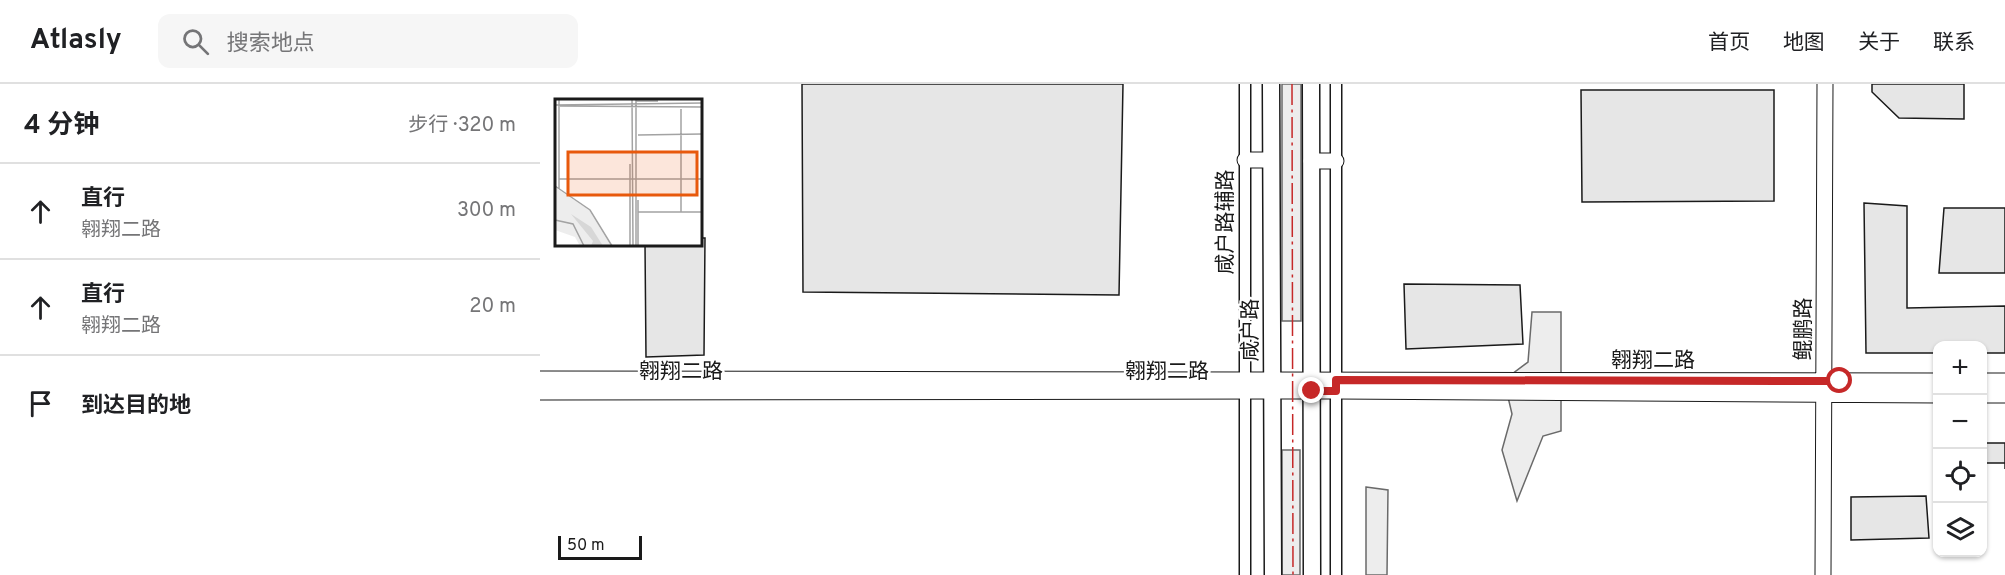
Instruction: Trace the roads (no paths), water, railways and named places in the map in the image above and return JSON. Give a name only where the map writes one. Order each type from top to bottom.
[{"type":"main road","name":"咸户路","points":[[1271,84],[1273,575]]},
{"type":"main road","points":[[1311,84],[1312,575]]},
{"type":"street","name":"咸户路辅路","points":[[1245,84],[1245,575]]},
{"type":"street","points":[[1336,84],[1336,575]]},
{"type":"street","name":"鲲鹏路","points":[[1823,575],[1825,84]]},
{"type":"street","points":[[1245,160],[1272,160]]},
{"type":"street","points":[[1311,161],[1336,161]]},
{"type":"street","name":"翱翔二路","points":[[540,379],[1245,386]]},
{"type":"street","name":"翱翔二路","points":[[1824,388],[1933,381]]},
{"type":"street","points":[[1987,381],[2005,381]]},
{"type":"street","name":"翱翔二路","points":[[540,392],[1336,385],[1824,388],[1933,395]]},
{"type":"street","points":[[1987,395],[2005,395]]}]
